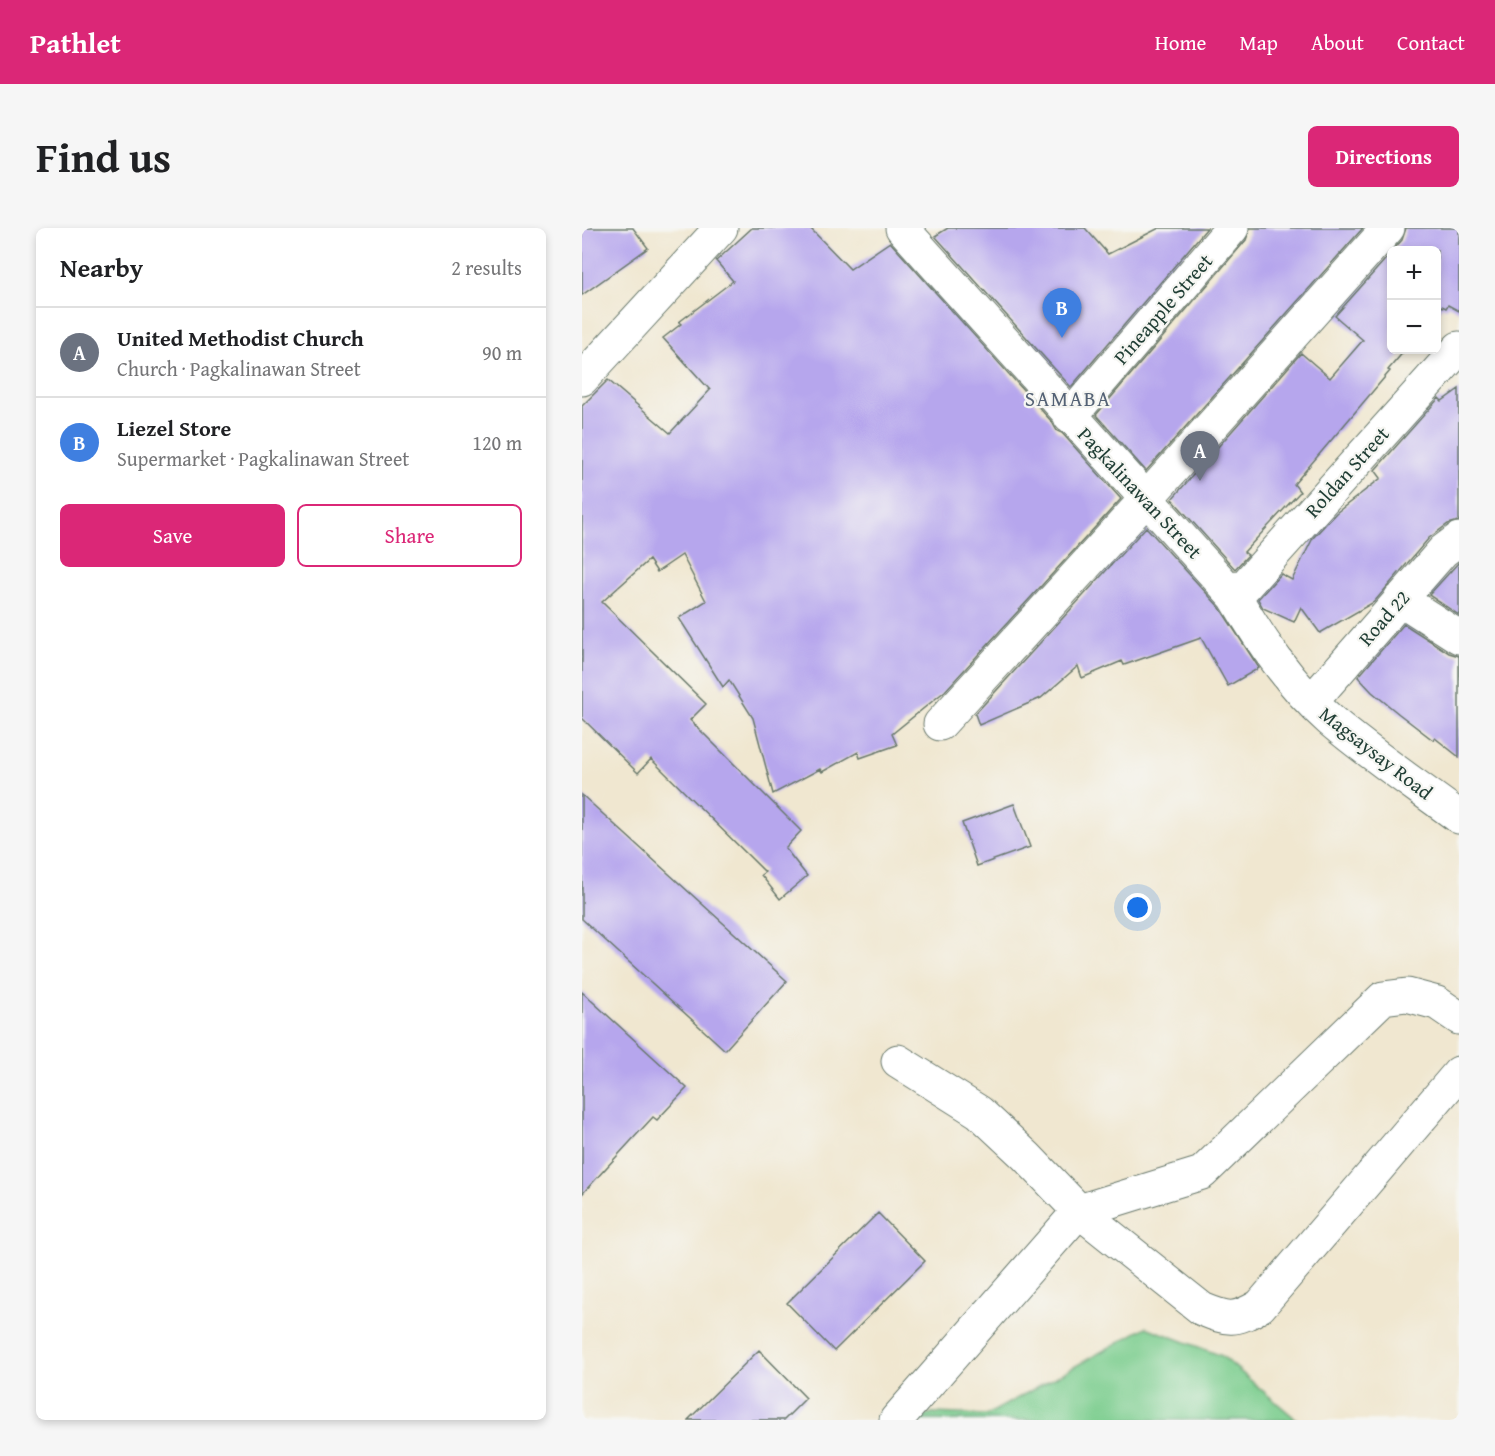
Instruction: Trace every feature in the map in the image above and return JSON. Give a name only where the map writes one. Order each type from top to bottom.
[{"type":"street","points":[[582,380],[721,228]]},
{"type":"street","name":"Pagkalinawan Street","points":[[902,228],[1070,417],[1147,498],[1235,597]]},
{"type":"street","name":"Pineapple Street","points":[[1070,417],[1232,228]]},
{"type":"street","points":[[940,724],[1147,498],[1388,228]]},
{"type":"street","name":"Roldan Street","points":[[1235,597],[1459,348]]},
{"type":"street","name":"Road 22","points":[[1311,701],[1443,551],[1459,539]]},
{"type":"street","name":"Magsaysay Road","points":[[1235,597],[1260,639],[1311,701],[1329,719],[1459,817]]},
{"type":"street","points":[[1400,599],[1459,638]]},
{"type":"street","points":[[896,1420],[1079,1211],[1202,1173],[1383,998],[1407,995],[1437,1003],[1459,1018]]},
{"type":"street","points":[[898,1061],[979,1112],[1079,1211],[1202,1309],[1222,1318],[1241,1317],[1260,1306],[1459,1073]]},
{"type":"green space","points":[[1146,1327],[1222,1356],[1297,1420],[916,1420],[932,1413],[987,1415]]},
{"type":"building","points":[[582,228],[633,228],[648,248],[582,295]]},
{"type":"building","points":[[752,228],[810,228],[850,269],[890,242],[1052,422],[1057,431],[1062,433],[1121,499],[945,691],[892,734],[897,745],[860,758],[858,752],[822,772],[820,769],[773,794],[753,718],[729,680],[723,687],[679,618],[706,601],[682,555],[657,572],[649,560],[602,602],[706,704],[690,720],[801,831],[785,848],[807,876],[780,899],[761,875],[765,872],[651,759],[638,773],[582,718],[582,406],[608,380],[670,433],[710,390],[663,338],[681,324],[679,322],[733,281],[716,261]]},
{"type":"building","points":[[948,228],[1085,228],[1108,254],[1159,228],[1207,228],[1071,387],[935,236]]},
{"type":"building","points":[[1250,228],[1363,228],[1146,471],[1096,415],[1246,240]]},
{"type":"building","points":[[1406,228],[1459,228],[1459,311],[1448,305],[1446,308],[1441,307],[1441,246],[1397,246],[1402,240]]},
{"type":"building","points":[[1387,258],[1387,354],[1402,354],[1388,370],[1390,371],[1294,484],[1300,492],[1244,552],[1248,555],[1235,569],[1172,499],[1301,353],[1330,378],[1363,340],[1335,316]]},
{"type":"building","points":[[1459,389],[1459,521],[1448,524],[1429,538],[1374,602],[1320,633],[1301,607],[1294,622],[1263,608],[1258,599],[1281,574],[1292,580],[1313,538],[1336,513],[1381,478],[1375,470],[1439,398],[1442,401]]},
{"type":"building","points":[[1146,527],[1220,608],[1259,668],[1228,686],[1201,638],[1124,665],[1122,661],[1082,678],[1078,666],[1041,698],[979,725],[975,714]]},
{"type":"building","points":[[1459,562],[1459,615],[1429,595]]},
{"type":"building","points":[[1404,624],[1449,653],[1459,656],[1459,757],[1399,714],[1358,677]]},
{"type":"building","points":[[582,795],[787,981],[725,1050],[582,919]]},
{"type":"building","points":[[1014,804],[1030,847],[977,866],[962,823]]},
{"type":"building","points":[[582,992],[687,1088],[657,1120],[653,1117],[582,1194]]},
{"type":"building","points":[[878,1213],[925,1261],[834,1351],[787,1303]]},
{"type":"building","points":[[759,1350],[806,1398],[784,1420],[688,1420]]},
{"type":"place","name":"Liezel Store","points":[[1062,338]]},
{"type":"place","name":"United Methodist Church","points":[[1200,481]]},
{"type":"district","name":"SAMABA","points":[[1068,399]]}]
